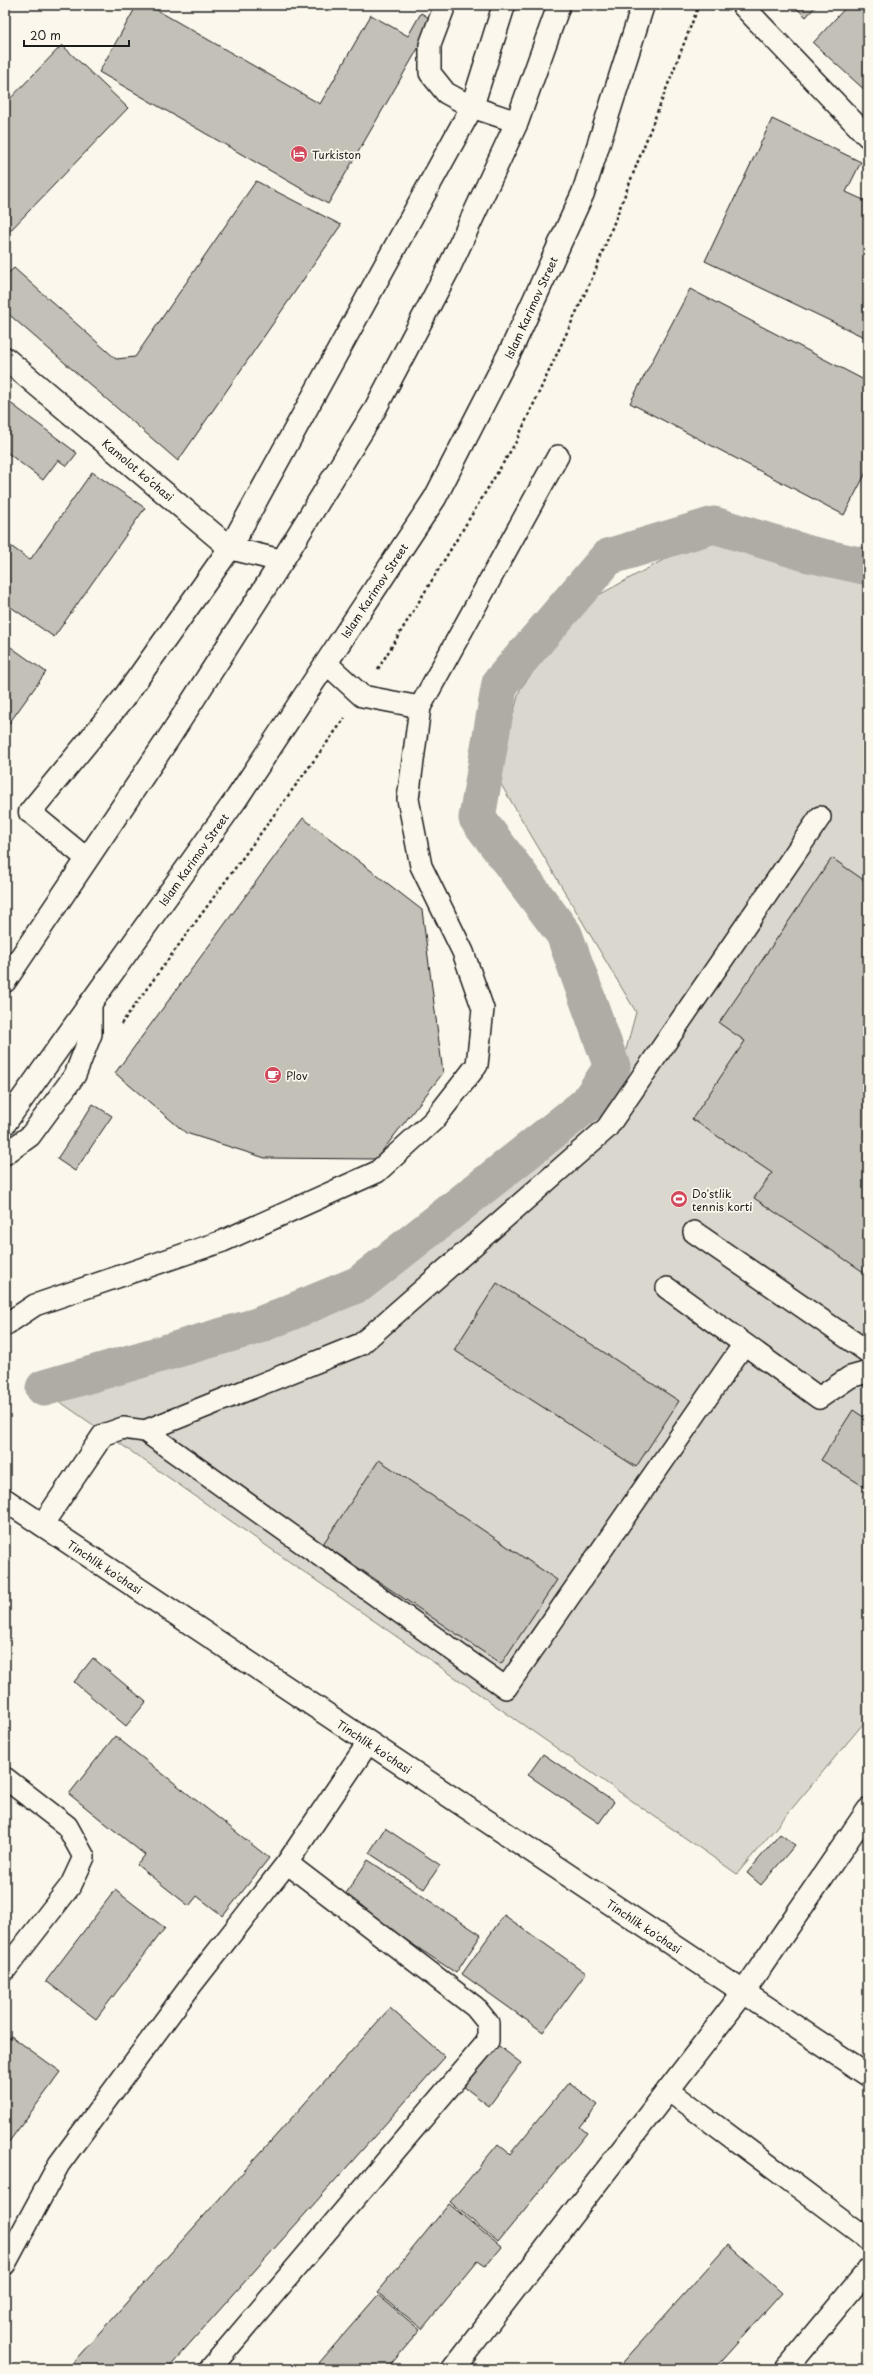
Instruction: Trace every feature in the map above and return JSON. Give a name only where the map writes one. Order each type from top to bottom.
[{"type":"street","points":[[30,812],[123,699],[230,548],[472,107],[504,5]]},
{"type":"street","points":[[5,981],[170,736],[282,561],[373,413],[448,270],[517,122],[559,5]]},
{"type":"street","name":"Islam Karimov Street","points":[[5,1122],[237,798],[435,498],[512,348],[583,193],[643,5]]},
{"type":"street","name":"Kamolot koʻchasi","points":[[5,358],[230,548],[282,561]]},
{"type":"street","name":"Tinchlik ko'chasi","points":[[5,1500],[868,2075]]},
{"type":"street","points":[[453,2369],[743,1993],[868,1810]]},
{"type":"lane","points":[[445,5],[430,45],[430,73],[446,94],[472,107],[517,122]]},
{"type":"lane","points":[[742,5],[868,137]]},
{"type":"lane","points":[[5,1325],[35,1305],[223,1241],[377,1172],[434,1120],[477,1065],[483,1009],[463,952],[421,866],[408,799],[420,707],[558,456]]},
{"type":"lane","points":[[326,663],[362,696],[420,707]]},
{"type":"lane","points":[[30,812],[87,859]]},
{"type":"lane","points":[[145,1431],[361,1344],[607,1128],[820,817]]},
{"type":"lane","points":[[5,1154],[30,1136],[75,1075],[91,1034],[91,1002]]},
{"type":"lane","points":[[694,1232],[868,1352]]},
{"type":"lane","points":[[668,1288],[819,1398],[850,1377],[868,1372]]},
{"type":"lane","points":[[42,1525],[104,1435],[123,1428],[145,1431],[506,1688],[744,1344]]},
{"type":"lane","points":[[5,2264],[59,2164],[192,1984],[287,1863],[368,1743]]},
{"type":"lane","points":[[5,1778],[67,1826],[84,1857],[71,1885],[5,1970]]},
{"type":"lane","points":[[210,2369],[488,2041],[488,2023],[476,2007],[287,1863]]},
{"type":"lane","points":[[668,2090],[868,2239]]},
{"type":"lane","points":[[786,2369],[868,2270]]},
{"type":"shaded area","name":"Do'stlik tennis korti","points":[[707,536],[770,556],[868,575],[868,1718],[737,1874],[56,1399],[368,1297],[612,1102],[636,1012],[496,776],[520,689],[586,602]]},
{"type":"building","name":"Turkiston","points":[[137,5],[148,5],[320,104],[371,15],[408,36],[421,13],[434,21],[328,204],[99,72]]},
{"type":"building","points":[[793,5],[817,5],[806,17]]},
{"type":"building","points":[[848,5],[868,5],[868,93],[813,43]]},
{"type":"building","points":[[62,45],[128,108],[5,236],[5,104]]},
{"type":"building","points":[[772,119],[861,162],[846,192],[868,202],[868,339],[705,261]]},
{"type":"building","points":[[256,181],[341,225],[178,461],[5,311],[5,276],[14,268],[116,359],[135,357]]},
{"type":"building","points":[[690,289],[868,382],[868,469],[844,515],[630,403]]},
{"type":"building","points":[[5,399],[77,453],[67,466],[58,460],[43,480],[5,451]]},
{"type":"building","points":[[92,472],[145,508],[54,637],[5,603],[5,542],[30,560]]},
{"type":"building","points":[[5,643],[46,672],[5,729]]},
{"type":"building","points":[[303,818],[422,910],[443,1073],[376,1159],[265,1158],[186,1133],[115,1073]]},
{"type":"building","points":[[832,858],[868,883],[868,1275],[754,1198],[772,1173],[692,1119],[745,1041],[719,1023]]},
{"type":"building","points":[[93,1104],[112,1116],[75,1171],[57,1159]]},
{"type":"building","points":[[497,1283],[679,1401],[636,1467],[454,1350]]},
{"type":"building","points":[[853,1410],[868,1420],[868,1489],[821,1460]]},
{"type":"building","points":[[379,1460],[557,1580],[501,1664],[323,1544]]},
{"type":"building","points":[[93,1658],[146,1702],[126,1726],[74,1682]]},
{"type":"building","points":[[115,1736],[269,1858],[223,1916],[197,1896],[189,1906],[137,1865],[145,1855],[69,1794]]},
{"type":"building","points":[[543,1754],[614,1802],[599,1823],[528,1775]]},
{"type":"building","points":[[385,1828],[440,1865],[424,1889],[369,1853]]},
{"type":"building","points":[[780,1834],[795,1845],[761,1885],[747,1873]]},
{"type":"building","points":[[368,1860],[481,1935],[456,1973],[343,1898]]},
{"type":"building","points":[[115,1890],[165,1928],[96,2019],[46,1981]]},
{"type":"building","points":[[504,1915],[586,1973],[543,2032],[462,1974]]},
{"type":"building","points":[[390,2008],[445,2057],[167,2369],[67,2369]]},
{"type":"building","points":[[11,2036],[61,2072],[5,2147],[5,2044]]},
{"type":"building","points":[[495,2043],[521,2063],[489,2106],[463,2086]]},
{"type":"building","points":[[569,2082],[598,2105],[580,2127],[587,2133],[498,2242],[450,2202],[498,2144],[510,2154]]},
{"type":"building","points":[[449,2204],[501,2247],[485,2266],[478,2261],[422,2329],[377,2292]]},
{"type":"building","points":[[728,2245],[782,2293],[714,2369],[617,2369]]},
{"type":"building","points":[[378,2295],[420,2330],[387,2369],[326,2369],[319,2363]]},
{"type":"waterway","points":[[44,1388],[257,1326],[359,1284],[587,1104],[612,1067],[564,934],[477,818],[500,683],[608,557],[714,525],[809,554],[868,567]]},
{"type":"place","name":"Turkiston","points":[[299,154]]},
{"type":"place","name":"Plov","points":[[273,1075]]},
{"type":"place","name":"Do'stlik tennis korti","points":[[679,1199]]}]
